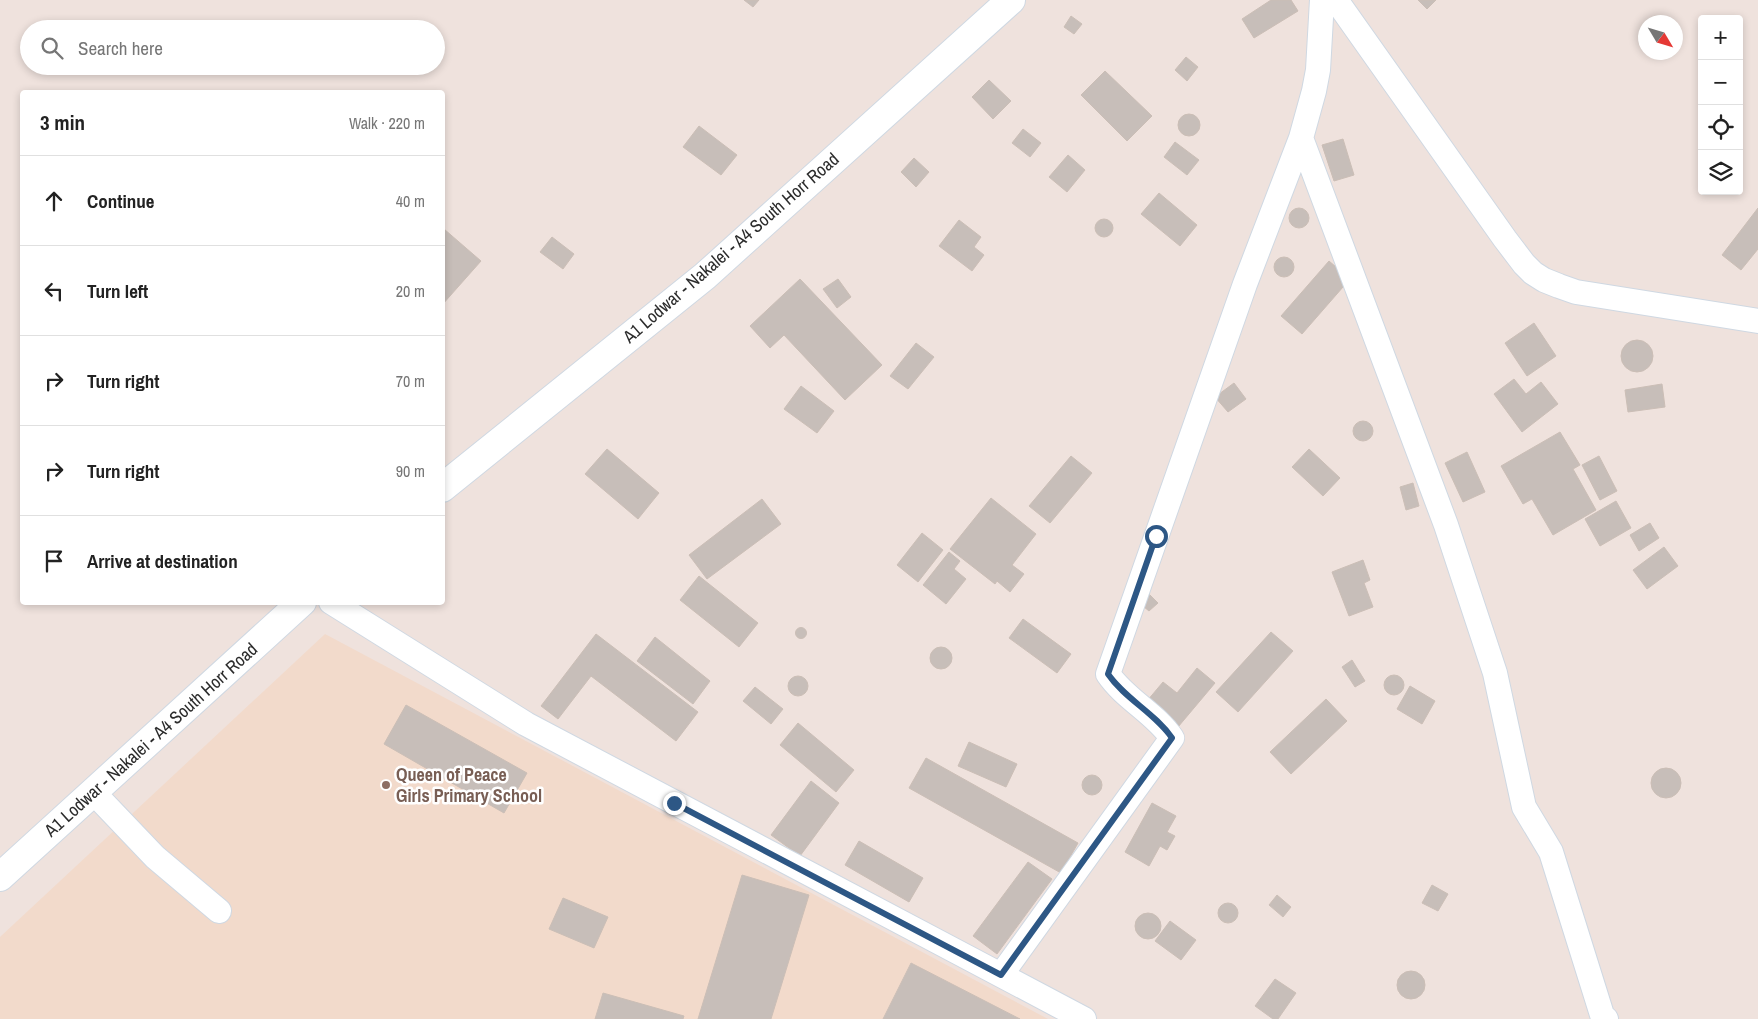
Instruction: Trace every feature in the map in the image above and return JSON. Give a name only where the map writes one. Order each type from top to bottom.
[{"type":"main road","name":"A1 Lodwar - Nakalei - A4 South Horr Road","points":[[445,486],[705,276],[1011,0]]},
{"type":"main road","name":"A1 Lodwar - Nakalei - A4 South Horr Road","points":[[0,876],[299,605]]},
{"type":"street","points":[[1001,975],[1172,738],[1167,730],[1108,674],[1245,284],[1301,138],[1318,70],[1322,0]]},
{"type":"street","points":[[1336,0],[1505,240],[1524,264],[1534,273],[1544,280],[1576,292],[1758,321]]},
{"type":"street","points":[[1301,138],[1446,525],[1495,673],[1524,807],[1551,852],[1603,1018],[1606,1019]]},
{"type":"street","points":[[336,605],[526,724],[1084,1019]]},
{"type":"street","points":[[93,792],[155,857],[219,911]]},
{"type":"shaded area","name":"Queen of Peace Girls Primary School","points":[[325,634],[1048,1019],[0,1019],[0,937]]},
{"type":"building","points":[[744,0],[759,0],[753,7]]},
{"type":"building","points":[[1271,0],[1291,0],[1298,11],[1254,38],[1242,19]]},
{"type":"building","points":[[1418,0],[1436,0],[1427,9]]},
{"type":"building","points":[[1071,16],[1082,24],[1074,34],[1064,27]]},
{"type":"building","points":[[1186,57],[1198,67],[1187,81],[1175,70]]},
{"type":"building","points":[[1105,71],[1152,116],[1127,141],[1081,95]]},
{"type":"building","points":[[989,80],[1011,101],[993,119],[972,97]]},
{"type":"building","points":[[1189,114],[1197,117],[1200,125],[1197,133],[1189,136],[1181,133],[1178,125],[1181,117]]},
{"type":"building","points":[[699,126],[737,155],[721,175],[683,147]]},
{"type":"building","points":[[1023,129],[1041,143],[1030,157],[1012,143]]},
{"type":"building","points":[[1343,139],[1354,175],[1334,181],[1322,145]]},
{"type":"building","points":[[1175,142],[1199,160],[1187,175],[1164,157]]},
{"type":"building","points":[[1068,155],[1085,170],[1067,192],[1049,177]]},
{"type":"building","points":[[914,158],[929,172],[916,187],[901,172]]},
{"type":"building","points":[[1159,193],[1197,225],[1180,246],[1141,214]]},
{"type":"building","points":[[1299,208],[1306,211],[1309,218],[1306,225],[1299,228],[1292,225],[1289,218],[1292,211]]},
{"type":"building","points":[[1758,208],[1758,249],[1741,270],[1722,255]]},
{"type":"building","points":[[1104,219],[1110,222],[1113,228],[1110,234],[1104,237],[1098,234],[1095,228],[1098,222]]},
{"type":"building","points":[[959,220],[981,237],[974,247],[984,255],[972,271],[939,246]]},
{"type":"building","points":[[445,230],[481,261],[445,302]]},
{"type":"building","points":[[552,237],[574,254],[563,269],[540,252]]},
{"type":"building","points":[[1284,257],[1291,260],[1294,267],[1291,274],[1284,277],[1277,274],[1274,267],[1277,260]]},
{"type":"building","points":[[1329,261],[1350,279],[1302,334],[1281,316]]},
{"type":"building","points":[[800,279],[882,365],[845,400],[784,335],[770,348],[750,326]]},
{"type":"building","points":[[838,279],[851,297],[837,308],[823,289]]},
{"type":"building","points":[[1534,323],[1556,356],[1527,376],[1505,343]]},
{"type":"building","points":[[1637,340],[1648,345],[1653,356],[1648,367],[1637,372],[1626,367],[1621,356],[1626,345]]},
{"type":"building","points":[[916,343],[934,357],[908,389],[890,376]]},
{"type":"building","points":[[1514,379],[1526,394],[1541,382],[1558,404],[1522,432],[1494,394]]},
{"type":"building","points":[[1234,383],[1246,399],[1228,412],[1215,397]]},
{"type":"building","points":[[1662,384],[1665,407],[1628,412],[1625,390]]},
{"type":"building","points":[[801,386],[834,411],[817,433],[784,409]]},
{"type":"building","points":[[1363,421],[1370,424],[1373,431],[1370,438],[1363,441],[1356,438],[1353,431],[1356,424]]},
{"type":"building","points":[[1560,432],[1580,465],[1573,469],[1596,510],[1553,535],[1532,499],[1523,504],[1501,466]]},
{"type":"building","points":[[607,449],[659,493],[638,519],[585,474]]},
{"type":"building","points":[[1309,449],[1340,478],[1323,496],[1292,467]]},
{"type":"building","points":[[1467,452],[1485,492],[1463,502],[1445,463]]},
{"type":"building","points":[[1071,456],[1092,473],[1050,523],[1029,506]]},
{"type":"building","points":[[1599,456],[1617,491],[1600,500],[1582,465]]},
{"type":"building","points":[[1413,483],[1419,506],[1406,510],[1400,487]]},
{"type":"building","points":[[991,498],[1036,534],[1012,565],[1024,574],[1010,592],[997,581],[995,584],[950,549]]},
{"type":"building","points":[[762,499],[781,524],[707,579],[689,555]]},
{"type":"building","points":[[1616,501],[1631,528],[1600,546],[1585,519]]},
{"type":"building","points":[[1650,523],[1659,538],[1639,551],[1630,535]]},
{"type":"building","points":[[922,533],[943,550],[918,582],[897,565]]},
{"type":"building","points":[[1664,547],[1678,566],[1647,589],[1633,570]]},
{"type":"building","points":[[949,552],[960,561],[954,569],[966,579],[946,604],[923,585]]},
{"type":"building","points":[[1363,560],[1370,580],[1364,583],[1373,607],[1349,616],[1332,572]]},
{"type":"building","points":[[699,576],[758,623],[739,647],[680,600]]},
{"type":"building","points":[[1147,592],[1158,603],[1149,611],[1138,602]]},
{"type":"building","points":[[1023,619],[1071,654],[1057,673],[1009,638]]},
{"type":"building","points":[[801,627],[807,633],[801,639],[795,633]]},
{"type":"building","points":[[1271,632],[1293,651],[1238,712],[1216,692]]},
{"type":"building","points":[[596,634],[698,712],[676,741],[591,676],[558,719],[541,706]]},
{"type":"building","points":[[655,637],[710,681],[693,704],[637,661]]},
{"type":"building","points":[[941,647],[951,654],[952,658],[945,668],[941,669],[931,662],[930,658],[937,648]]},
{"type":"building","points":[[1352,660],[1365,681],[1355,687],[1342,667]]},
{"type":"building","points":[[1197,668],[1215,683],[1178,727],[1147,701],[1163,682],[1177,693]]},
{"type":"building","points":[[1394,675],[1401,678],[1404,685],[1401,692],[1394,695],[1387,692],[1384,685],[1387,678]]},
{"type":"building","points":[[798,676],[805,679],[808,686],[805,693],[798,696],[791,693],[788,686],[791,679]]},
{"type":"building","points":[[1410,686],[1435,701],[1422,724],[1397,709]]},
{"type":"building","points":[[755,687],[783,709],[771,724],[743,701]]},
{"type":"building","points":[[1326,699],[1347,721],[1291,774],[1270,752]]},
{"type":"building","points":[[406,705],[527,773],[504,813],[384,744]]},
{"type":"building","points":[[798,723],[854,770],[836,792],[780,745]]},
{"type":"building","points":[[969,742],[1017,764],[1006,787],[958,766]]},
{"type":"building","points":[[926,758],[1078,843],[1061,873],[909,788]]},
{"type":"building","points":[[1666,768],[1677,772],[1681,783],[1677,794],[1666,798],[1655,794],[1651,783],[1655,772]]},
{"type":"building","points":[[1092,775],[1099,778],[1102,785],[1099,792],[1092,795],[1085,792],[1082,785],[1085,778]]},
{"type":"building","points":[[811,781],[839,803],[800,856],[771,835]]},
{"type":"building","points":[[1152,803],[1176,816],[1167,832],[1175,836],[1167,850],[1160,846],[1149,866],[1125,852]]},
{"type":"building","points":[[859,841],[923,878],[909,902],[845,865]]},
{"type":"building","points":[[1028,862],[1052,879],[997,954],[973,936]]},
{"type":"building","points":[[742,875],[809,895],[771,1019],[698,1019]]},
{"type":"building","points":[[1432,885],[1448,894],[1438,911],[1422,903]]},
{"type":"building","points":[[1277,895],[1291,907],[1283,917],[1269,905]]},
{"type":"building","points":[[563,898],[608,917],[594,948],[549,929]]},
{"type":"building","points":[[1228,903],[1235,906],[1238,913],[1235,920],[1228,923],[1221,920],[1218,913],[1221,906]]},
{"type":"building","points":[[1148,913],[1158,916],[1161,926],[1158,936],[1148,939],[1138,936],[1135,926],[1138,916]]},
{"type":"building","points":[[1170,921],[1196,940],[1181,960],[1155,941]]},
{"type":"building","points":[[911,963],[1020,1019],[883,1019]]},
{"type":"building","points":[[1411,971],[1421,975],[1425,985],[1421,995],[1411,999],[1401,995],[1397,985],[1401,975]]},
{"type":"building","points":[[1275,979],[1296,993],[1278,1019],[1273,1019],[1255,1006]]},
{"type":"building","points":[[603,993],[684,1016],[683,1019],[595,1019]]},
{"type":"place","name":"Queen of Peace Girls Primary School","points":[[386,785]]},
{"type":"route","points":[[674,803],[1001,975],[1172,738],[1167,730],[1111,679],[1108,674],[1156,536]]}]
